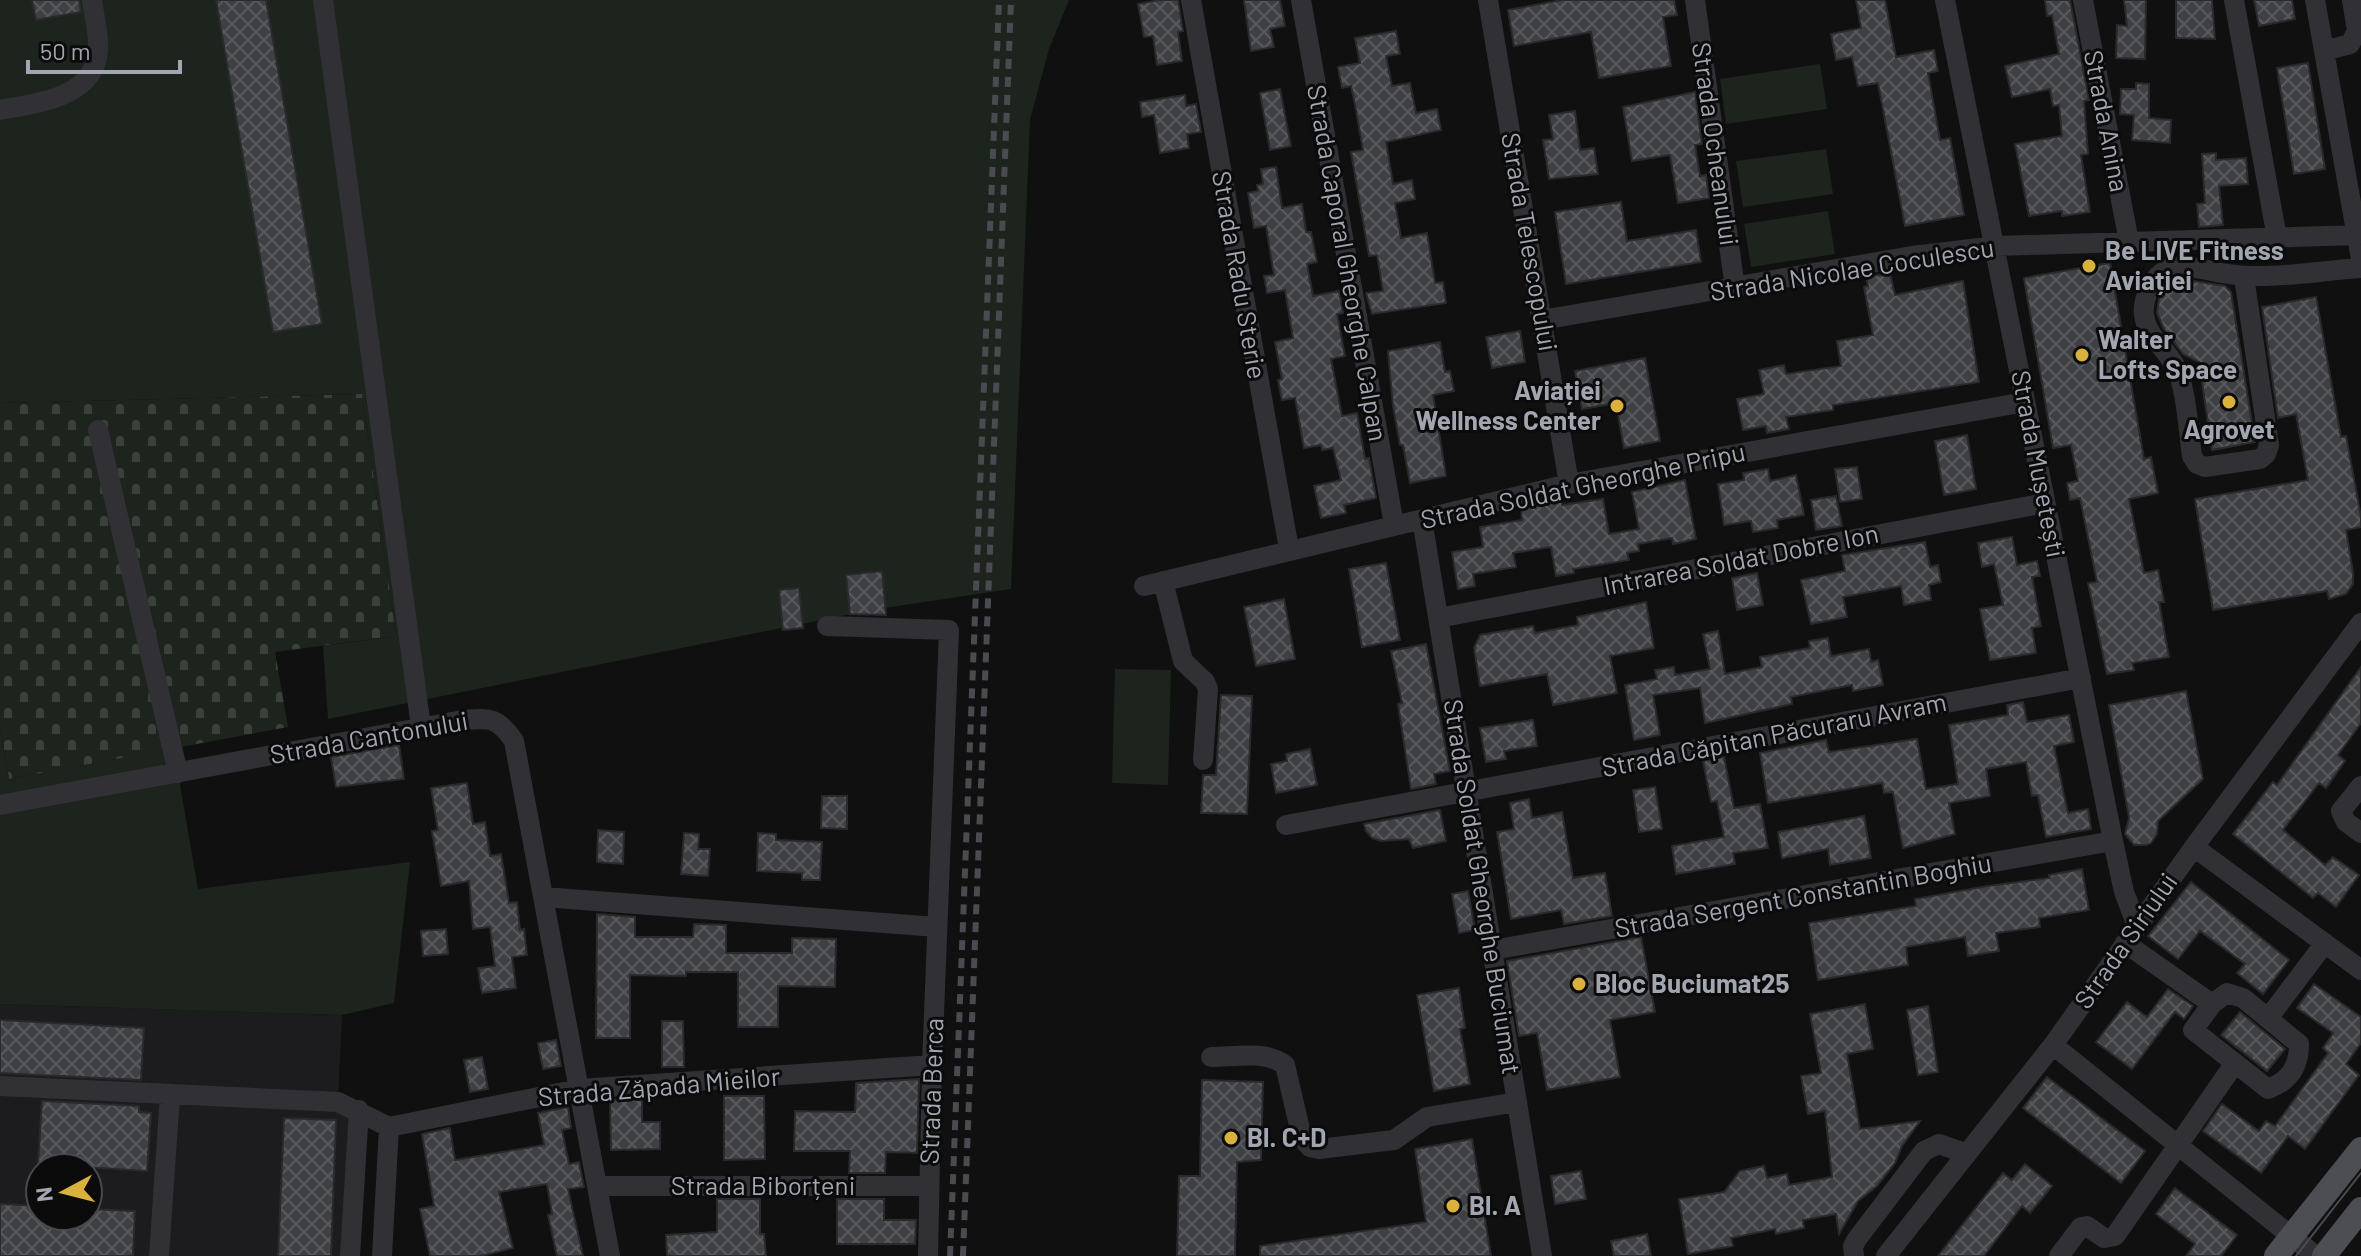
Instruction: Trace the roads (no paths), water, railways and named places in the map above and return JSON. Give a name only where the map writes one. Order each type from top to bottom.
[{"type":"main road","points":[[2276,1256],[2361,1149]]},
{"type":"main road","points":[[2324,1256],[2361,1209]]},
{"type":"street","points":[[0,110],[41,103],[74,90],[91,76],[98,51],[92,0]]},
{"type":"street","points":[[323,0],[421,727]]},
{"type":"street","name":"Strada Radu Sterie","points":[[1191,0],[1289,549]]},
{"type":"street","name":"Strada Caporal Gheorghe Calpan","points":[[1301,0],[1394,525]]},
{"type":"street","name":"Strada Telescopului","points":[[1488,0],[1569,484]]},
{"type":"street","name":"Strada Ocheanului","points":[[1695,0],[1735,288]]},
{"type":"street","name":"Strada Mușetești","points":[[1945,0],[2131,935]]},
{"type":"street","name":"Strada Anina","points":[[2083,0],[2129,242]]},
{"type":"street","points":[[2234,0],[2277,238]]},
{"type":"street","points":[[2315,0],[2356,198],[2361,259]]},
{"type":"street","points":[[2324,51],[2350,44],[2357,31],[2352,0]]},
{"type":"street","name":"Strada Nicolae Coculescu","points":[[1542,320],[1912,256],[1996,246],[2357,235]]},
{"type":"street","points":[[2244,277],[2269,445],[2260,459],[2205,467],[2197,464],[2192,456],[2180,378],[2175,365],[2152,338],[2144,315],[2146,298],[2156,278],[2165,270],[2182,266],[2244,277],[2361,268]]},
{"type":"street","name":"Strada Soldat Gheorghe Pripu","points":[[1203,760],[1208,689],[1205,682],[1183,661],[1154,583],[1569,484],[2025,402]]},
{"type":"street","points":[[98,430],[178,773]]},
{"type":"street","name":"Intrarea Soldat Dobre Ion","points":[[1438,618],[2045,503]]},
{"type":"street","name":"Strada Soldat Gheorghe Buciumat","points":[[1422,519],[1542,1256]]},
{"type":"street","name":"Strada Siriului","points":[[1886,1256],[2053,1045],[2194,847],[2361,623]]},
{"type":"street","name":"Strada Berca","points":[[827,626],[949,630],[932,1065],[928,1256]]},
{"type":"street","name":"Strada Căpitan Păcuraru Avram","points":[[1286,825],[2081,678]]},
{"type":"street","name":"Strada Cantonului","points":[[0,805],[421,727],[484,718],[502,724],[514,741],[610,1256]]},
{"type":"street","points":[[2361,786],[2341,811],[2346,822],[2361,833]]},
{"type":"street","name":"Strada Sergent Constantin Boghiu","points":[[1492,950],[2113,841]]},
{"type":"street","points":[[2194,847],[2361,970]]},
{"type":"street","points":[[543,897],[937,927]]},
{"type":"street","points":[[2131,935],[2212,1004]]},
{"type":"street","points":[[2269,1017],[2325,943]]},
{"type":"street","points":[[2227,993],[2243,998],[2299,1044],[2299,1061],[2283,1083],[2268,1089],[2193,1030],[2212,1004],[2227,993]]},
{"type":"street","points":[[2053,1045],[2316,1256]]},
{"type":"street","points":[[1211,1057],[1264,1056],[1285,1065],[1302,1138],[1310,1147],[1319,1149],[1394,1140],[1427,1117],[1517,1102]]},
{"type":"street","points":[[2059,1256],[2081,1227],[2087,1226],[2104,1238],[2115,1236],[2235,1063]]},
{"type":"street","name":"Strada Zăpada Mieilor","points":[[389,1127],[579,1089],[932,1065]]},
{"type":"street","points":[[0,1086],[338,1102],[359,1110],[389,1127],[382,1256]]},
{"type":"street","points":[[159,1256],[170,1095]]},
{"type":"street","points":[[350,1256],[359,1110]]},
{"type":"street","points":[[1854,1256],[1853,1246],[1857,1239],[1924,1151],[1939,1144],[1967,1154]]},
{"type":"street","name":"Strada Biborțeni","points":[[597,1186],[929,1186]]},
{"type":"tram line","points":[[2296,1256],[2361,1173]]},
{"type":"railway","points":[[950,1256],[999,0]]},
{"type":"railway","points":[[963,1256],[1011,0]]},
{"type":"place","name":"Be LIVE Fitness Aviației","points":[[2089,266]]},
{"type":"place","name":"Walter Lofts Space","points":[[2082,355]]},
{"type":"place","name":"Agrovet","points":[[2229,402]]},
{"type":"place","name":"Aviației Wellness Center","points":[[1617,406]]},
{"type":"place","name":"Bloc Buciumat25","points":[[1579,984]]},
{"type":"place","name":"Bl. C+D","points":[[1231,1138]]},
{"type":"place","name":"Bl. A","points":[[1453,1206]]}]
